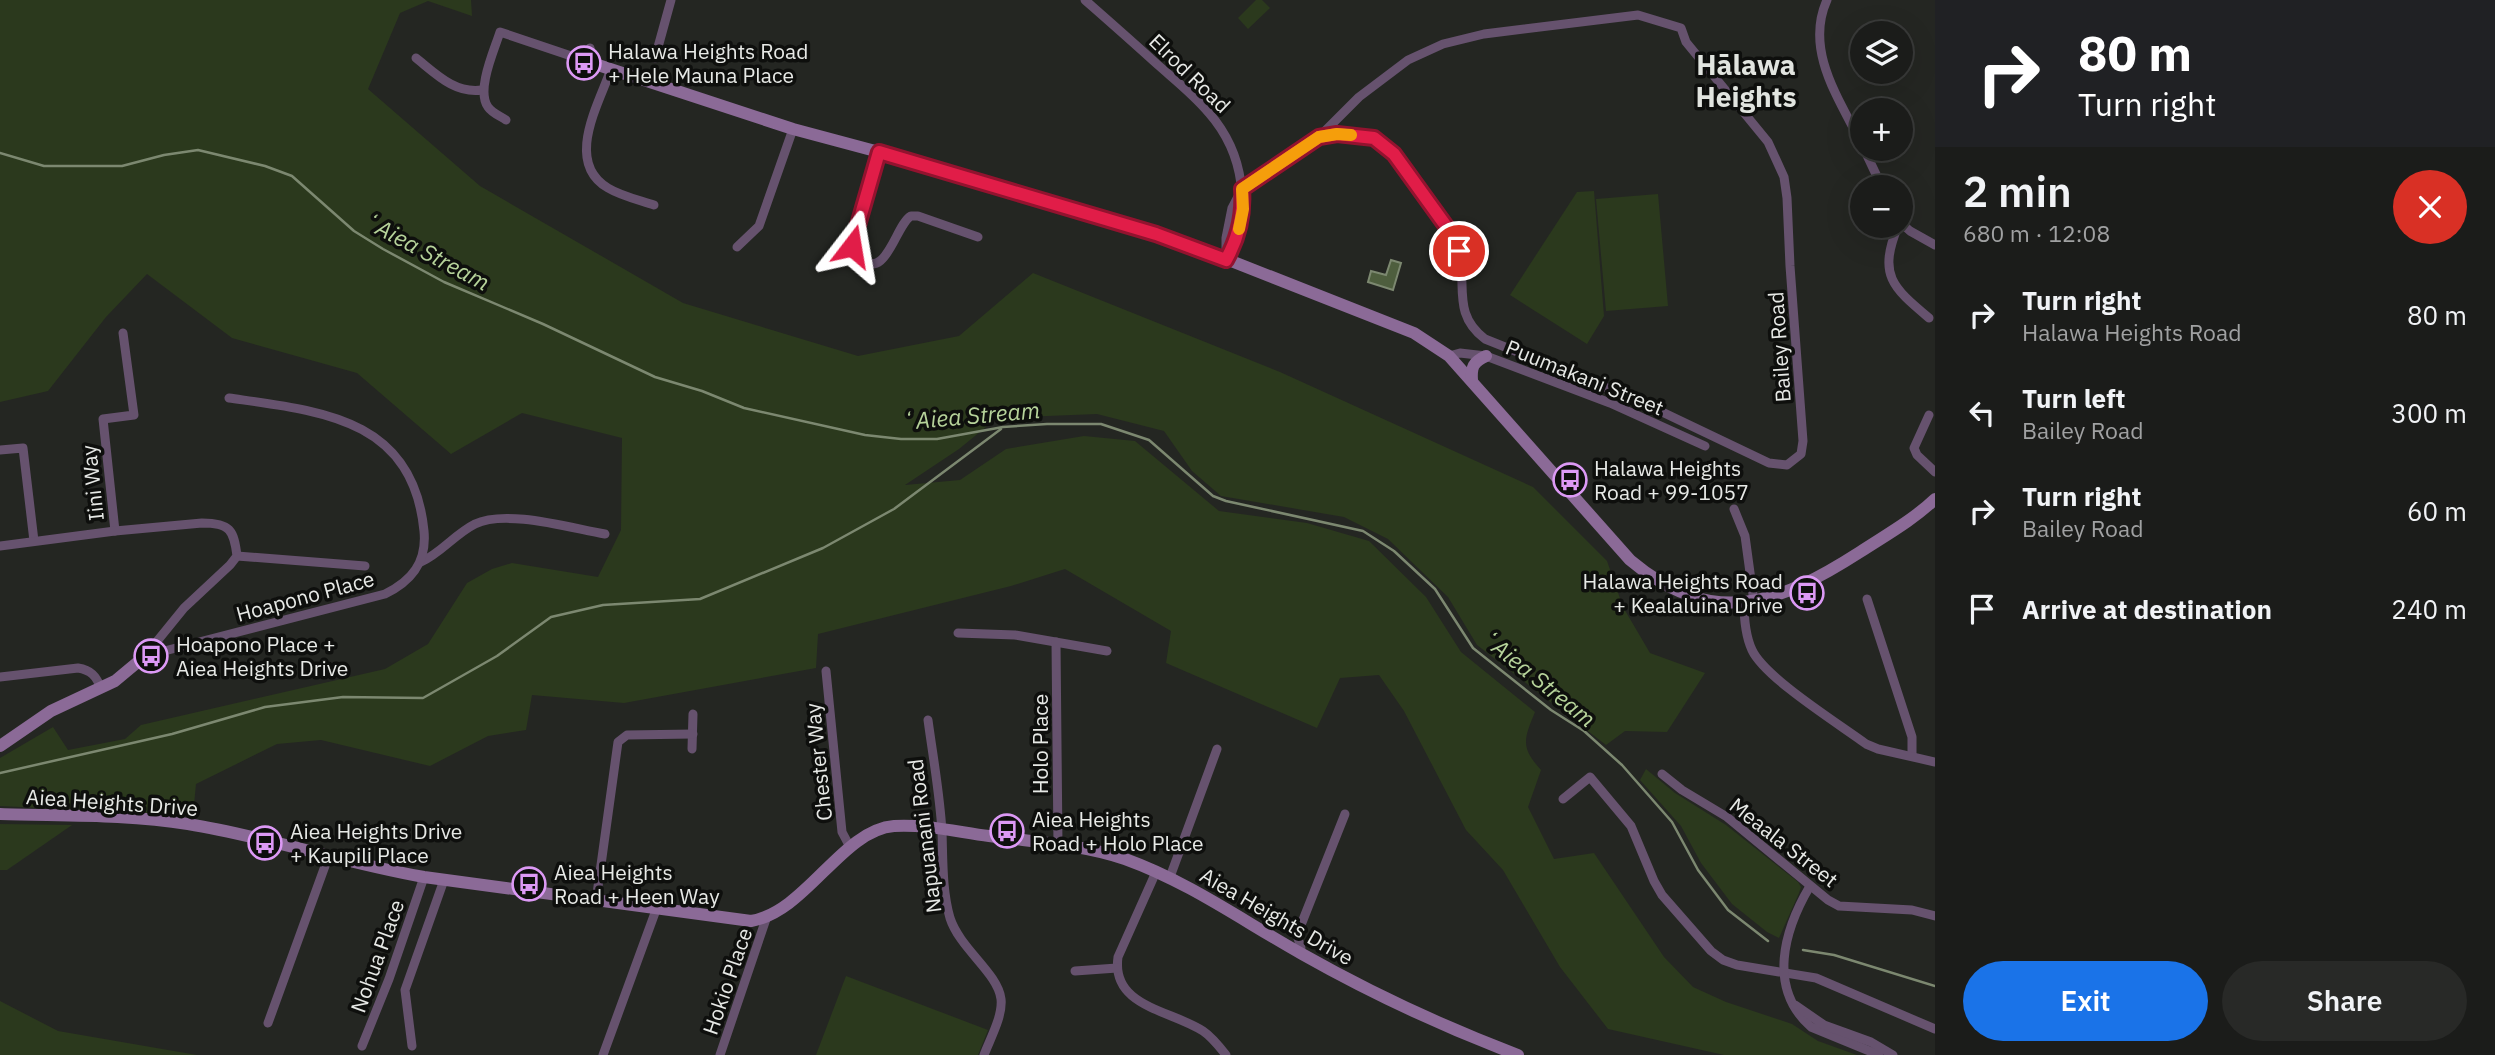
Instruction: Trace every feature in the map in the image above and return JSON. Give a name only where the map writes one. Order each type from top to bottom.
[{"type":"street","points":[[655,58],[671,0]]},
{"type":"street","name":"Elrod Road","points":[[1086,0],[1209,113],[1224,132],[1232,149],[1240,171],[1242,189]]},
{"type":"street","points":[[1827,0],[1818,32],[1820,54],[1850,121]]},
{"type":"street","name":"Bailey Road","points":[[1242,189],[1319,137],[1359,97],[1387,75],[1408,60],[1443,44],[1484,34],[1638,15],[1681,28],[1686,42],[1768,142],[1784,177],[1803,448],[1797,458],[1787,465],[1769,463],[1637,400],[1485,339],[1473,330],[1466,318],[1462,305],[1460,261],[1451,233],[1394,154],[1374,138],[1337,134],[1319,137]]},
{"type":"street","points":[[506,120],[489,110],[482,90],[500,33],[793,129],[1156,234],[1414,333],[1449,356],[1617,546],[1646,574],[1692,597],[1727,603],[1779,596],[1820,577],[1913,517],[1935,499]]},
{"type":"street","points":[[590,48],[595,64]]},
{"type":"street","points":[[416,58],[459,89],[482,90]]},
{"type":"street","points":[[611,69],[586,141],[586,157],[597,179],[609,189],[654,205]]},
{"type":"street","points":[[737,247],[759,226],[793,129]]},
{"type":"street","points":[[879,152],[853,235],[852,246],[865,261],[876,262],[885,258],[890,253],[900,225],[911,216],[978,237]]},
{"type":"street","points":[[1226,260],[1226,238],[1232,208],[1242,189]]},
{"type":"street","points":[[1913,233],[1935,245]]},
{"type":"street","points":[[1894,238],[1890,276],[1895,288],[1929,318]]},
{"type":"street","name":"Iini Way","points":[[115,531],[103,419],[134,415],[123,333]]},
{"type":"street","name":"Puumakani Street","points":[[1449,356],[1460,353],[1486,356],[1610,403],[1705,446]]},
{"type":"street","points":[[1472,381],[1471,370],[1474,363],[1486,356]]},
{"type":"street","points":[[229,398],[334,416],[369,433],[387,446],[401,462],[413,483],[422,508],[424,539],[421,562]]},
{"type":"street","points":[[1929,415],[1914,448],[1917,455],[1935,472]]},
{"type":"street","points":[[0,450],[23,448],[34,541]]},
{"type":"street","points":[[1734,509],[1745,536],[1749,602],[1747,635],[1753,652],[1770,673],[1866,744],[1935,762]]},
{"type":"street","name":"Hoapono Place","points":[[145,656],[385,594],[399,587],[414,574],[421,562],[431,558],[473,525],[492,518],[605,534]]},
{"type":"street","points":[[0,546],[115,531],[216,523],[226,527],[235,537],[237,556],[184,608],[145,656],[115,681],[51,710],[0,746]]},
{"type":"street","points":[[237,556],[365,566]]},
{"type":"street","points":[[1867,599],[1912,737],[1912,756]]},
{"type":"street","points":[[958,633],[1016,635],[1107,651]]},
{"type":"street","name":"Holo Place","points":[[1056,642],[1058,846]]},
{"type":"street","points":[[0,677],[78,668],[89,670],[102,688]]},
{"type":"street","name":"Chester Way","points":[[826,671],[842,832],[850,847]]},
{"type":"street","points":[[692,748],[693,714]]},
{"type":"street","name":"Napuanani Road","points":[[928,720],[942,830],[946,895],[956,935],[994,981],[1001,1000],[1001,1009],[984,1055]]},
{"type":"street","points":[[596,901],[618,742],[627,735],[693,734]]},
{"type":"street","points":[[1170,877],[1217,749]]},
{"type":"street","name":"Meaala Street","points":[[1662,774],[1682,790],[1727,817],[1810,886],[1839,906],[1912,910],[1935,916]]},
{"type":"street","points":[[1563,799],[1590,776],[1632,826],[1662,895],[1711,951],[1723,960],[1737,965],[1816,978],[1935,1029]]},
{"type":"street","name":"Aiea Heights Drive","points":[[0,814],[186,824],[424,877],[751,921],[766,919],[783,907],[850,847],[875,831],[892,827],[942,830],[1058,846],[1105,854],[1170,877],[1361,986],[1518,1055]]},
{"type":"street","points":[[1299,953],[1301,948],[1297,935],[1345,814]]},
{"type":"street","points":[[268,1023],[329,855]]},
{"type":"street","points":[[1156,872],[1118,957],[1120,982],[1129,994],[1145,1004],[1203,1031],[1226,1055]]},
{"type":"street","name":"Nohua Place","points":[[362,1046],[424,877]]},
{"type":"street","points":[[412,1046],[405,990],[444,880]]},
{"type":"street","points":[[1810,886],[1796,912],[1785,947],[1785,984],[1802,1019],[1811,1027],[1879,1055]]},
{"type":"street","points":[[603,1055],[656,910]]},
{"type":"street","name":"Hokio Place","points":[[720,1055],[766,919]]},
{"type":"street","points":[[1076,971],[1117,968]]},
{"type":"street","points":[[1794,1004],[1824,1025],[1871,1042],[1893,1055]]},
{"type":"shaded area","points":[[0,0],[471,0],[472,16],[428,1],[400,13],[368,89],[480,186],[683,303],[858,356],[959,336],[1033,273],[1280,372],[1533,487],[1607,561],[1623,607],[1650,653],[1705,673],[1667,732],[1625,731],[1606,745],[1477,645],[1448,597],[1388,539],[1344,517],[1221,496],[1192,471],[1164,431],[1097,414],[997,418],[959,449],[905,485],[960,480],[1006,449],[1084,436],[1135,441],[1219,511],[1307,523],[1369,541],[1426,597],[1461,652],[1535,712],[1526,742],[1530,755],[1541,770],[1528,807],[1554,859],[1594,853],[1664,957],[1693,987],[1726,1002],[1792,1024],[1818,1041],[1857,1055],[1724,1055],[1608,1029],[1560,967],[1503,870],[1466,830],[1404,711],[1379,675],[1340,678],[1317,728],[1166,663],[1171,631],[1065,569],[1011,586],[818,634],[816,668],[624,703],[532,695],[526,730],[488,736],[430,766],[321,740],[277,744],[196,784],[193,815],[0,806],[0,758],[53,727],[68,750],[125,739],[141,725],[385,669],[428,644],[467,583],[492,569],[512,563],[598,577],[621,530],[622,438],[522,413],[451,454],[357,373],[232,338],[147,274],[106,317],[48,391],[0,402]]},
{"type":"shaded area","points":[[1256,0],[1262,0],[1270,8],[1248,29],[1238,18]]},
{"type":"shaded area","points":[[1594,191],[1604,316],[1587,344],[1510,295],[1577,192]]},
{"type":"shaded area","points":[[1658,194],[1668,306],[1606,311],[1596,199]]},
{"type":"shaded area","points":[[1391,260],[1401,263],[1393,290],[1368,282],[1371,271],[1386,275]]},
{"type":"shaded area","points":[[1646,769],[1675,793],[1726,825],[1798,882],[1801,887],[1799,893],[1779,938],[1767,932],[1732,904],[1701,863],[1681,826],[1640,780]]},
{"type":"shaded area","points":[[0,824],[72,825],[7,870],[0,870]]},
{"type":"shaded area","points":[[846,976],[988,1030],[978,1055],[816,1055]]},
{"type":"shaded area","points":[[0,1001],[58,1031],[197,1055],[0,1055]]},
{"type":"waterway","name":"ʻAiea Stream","points":[[0,153],[44,166],[122,166],[164,155],[198,150],[265,166],[292,176],[354,231],[444,282],[543,324],[655,377],[702,391],[744,408],[865,435],[901,439],[937,439],[1003,427],[1101,424],[1149,440],[1213,496],[1363,531],[1394,551],[1435,589],[1473,648],[1551,710],[1584,731],[1622,765],[1672,822],[1698,870],[1728,910],[1768,941]]},
{"type":"waterway","points":[[0,773],[172,734],[265,707],[343,697],[423,698],[497,656],[551,617],[603,605],[700,599],[823,548],[894,509],[1001,429]]},
{"type":"waterway","name":"ʻAiea Stream","points":[[1803,950],[1834,955],[1935,986]]},
{"type":"slow traffic","points":[[1239,229],[1243,209],[1242,189],[1319,137],[1351,135]]},
{"type":"place","name":"Halawa Heights Road + Hele Mauna Place","points":[[584,63]]},
{"type":"place","name":"Halawa Heights Road + 99-1057","points":[[1570,480]]},
{"type":"place","name":"Halawa Heights Road + Kealaluina Drive","points":[[1807,593]]},
{"type":"place","name":"Hoapono Place + Aiea Heights Drive","points":[[151,656]]},
{"type":"place","name":"Aiea Heights Road + Holo Place","points":[[1007,831]]},
{"type":"place","name":"Aiea Heights Drive + Kaupili Place","points":[[265,843]]},
{"type":"place","name":"Aiea Heights Road + Heen Way","points":[[529,884]]},
{"type":"district","name":"Hālawa Heights","points":[[1746,80]]},
{"type":"route","points":[[852,246],[879,152],[1156,234],[1226,260],[1236,242],[1243,209],[1242,189],[1319,137],[1337,134],[1374,138],[1385,144],[1451,233],[1459,251]]}]
